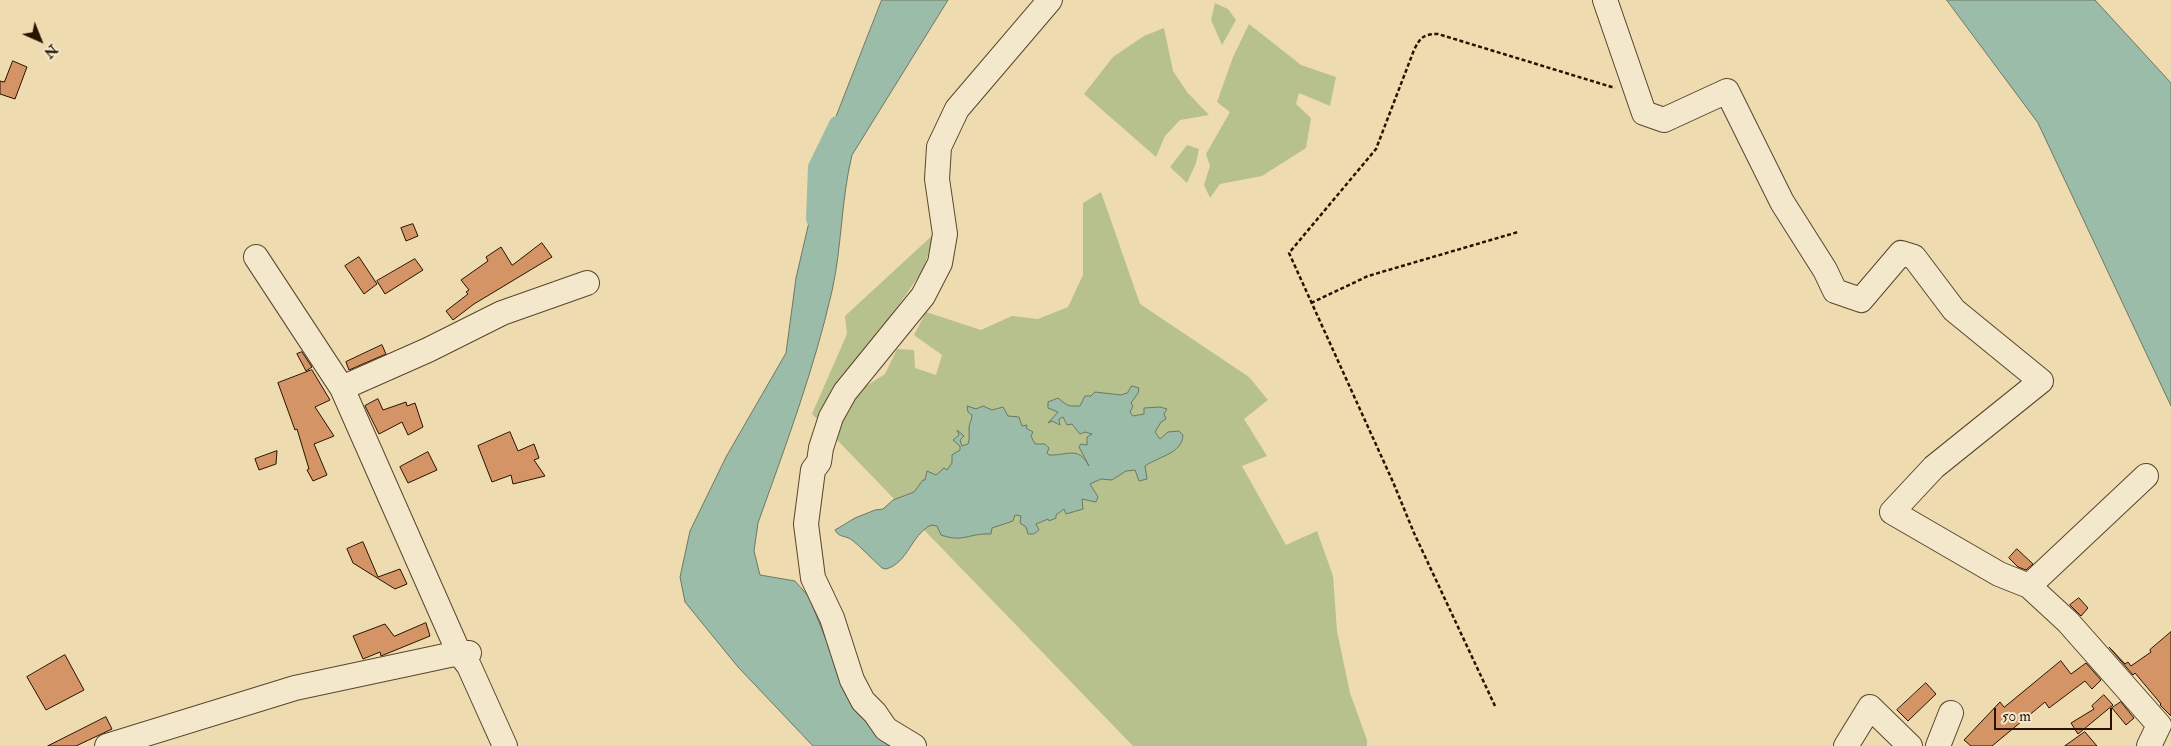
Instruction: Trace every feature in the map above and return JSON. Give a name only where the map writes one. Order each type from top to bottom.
[{"type":"street","points":[[914,746],[886,730],[875,713],[863,701],[852,680],[832,618],[813,578],[806,524],[813,470],[819,462],[820,448],[831,417],[844,392],[923,296],[940,263],[945,234],[937,179],[939,147],[957,109],[1050,0]]},
{"type":"street","points":[[1605,0],[1644,113],[1664,120],[1727,91],[1782,202],[1825,270],[1835,291],[1861,300],[1901,254],[1914,257],[1954,310],[2041,381],[1934,467],[1892,512],[1999,574],[2029,586],[2068,622],[2159,725],[2149,746]]},
{"type":"street","points":[[256,257],[342,388],[505,746]]},
{"type":"street","points":[[342,388],[428,350],[502,313],[587,283]]},
{"type":"street","points":[[2029,586],[2146,476]]},
{"type":"street","points":[[107,746],[131,737],[295,688],[464,653]]},
{"type":"street","points":[[1846,746],[1870,707],[1910,746]]},
{"type":"street","points":[[1938,746],[1951,713]]},
{"type":"path","points":[[1495,706],[1414,533],[1393,482],[1289,253],[1376,149],[1414,50],[1420,38],[1426,34],[1438,34],[1546,69],[1638,95]]},
{"type":"path","points":[[1311,303],[1332,291],[1392,268],[1518,232]]},
{"type":"green space","points":[[1215,3],[1228,9],[1236,20],[1222,45],[1211,20]]},
{"type":"green space","points":[[1249,24],[1301,65],[1336,77],[1330,106],[1299,93],[1296,104],[1311,118],[1306,148],[1262,176],[1220,184],[1210,198],[1204,185],[1210,166],[1206,154],[1230,112],[1217,102],[1233,57]]},
{"type":"green space","points":[[1164,28],[1173,71],[1187,92],[1209,115],[1180,120],[1165,136],[1156,157],[1084,94],[1113,57],[1144,36]]},
{"type":"green space","points":[[1187,145],[1199,149],[1196,163],[1187,183],[1170,167]]},
{"type":"green space","points":[[1101,192],[1140,304],[1249,377],[1268,400],[1244,419],[1267,456],[1242,466],[1286,545],[1317,531],[1333,576],[1337,631],[1350,693],[1367,740],[1367,746],[1133,746],[812,414],[847,334],[845,316],[935,233],[923,270],[861,359],[860,390],[885,374],[897,349],[914,350],[915,368],[936,375],[942,355],[914,335],[926,312],[981,330],[1012,316],[1038,319],[1068,307],[1083,275],[1083,203]]},
{"type":"shaded area","points":[[882,0],[948,0],[852,155],[848,172],[838,257],[825,321],[798,408],[758,523],[754,551],[760,575],[795,581],[809,597],[848,695],[894,746],[813,746],[738,667],[685,602],[680,577],[690,531],[726,457],[786,353],[796,278],[830,132]]},
{"type":"shaded area","points":[[1947,0],[2095,0],[2171,83],[2171,406],[2038,123]]},
{"type":"shaded area","points":[[1132,386],[1139,388],[1131,403],[1133,406],[1130,412],[1133,416],[1144,414],[1144,408],[1160,407],[1167,409],[1164,414],[1166,419],[1161,422],[1155,432],[1160,439],[1168,432],[1179,431],[1183,435],[1179,446],[1169,454],[1145,466],[1147,479],[1139,481],[1135,470],[1126,471],[1112,480],[1101,479],[1090,484],[1098,497],[1096,502],[1082,499],[1083,509],[1066,514],[1064,509],[1056,515],[1056,518],[1036,524],[1039,530],[1034,534],[1028,534],[1026,527],[1020,523],[1021,516],[1015,515],[1013,521],[992,528],[991,534],[961,538],[941,535],[937,526],[931,525],[919,535],[899,561],[886,569],[882,568],[860,546],[849,538],[838,534],[835,530],[855,518],[883,509],[893,500],[914,492],[925,480],[927,471],[936,475],[944,468],[947,470],[952,463],[952,455],[960,450],[960,446],[953,440],[959,435],[957,430],[964,436],[960,440],[962,446],[968,444],[972,415],[968,412],[967,406],[976,409],[983,406],[992,410],[1003,407],[1008,416],[1019,417],[1022,426],[1027,425],[1026,428],[1033,432],[1031,436],[1035,444],[1045,444],[1049,448],[1047,453],[1049,455],[1076,454],[1081,456],[1089,466],[1079,447],[1081,444],[1087,445],[1087,437],[1092,434],[1085,432],[1080,434],[1072,424],[1067,425],[1063,417],[1059,419],[1060,425],[1052,421],[1048,423],[1058,412],[1048,408],[1048,402],[1058,398],[1069,405],[1080,406],[1085,396],[1091,396],[1095,392],[1121,395],[1127,393]]},
{"type":"building","points":[[13,61],[27,67],[15,99],[0,94],[0,81],[4,82]]},
{"type":"building","points":[[413,224],[418,236],[406,241],[401,228]]},
{"type":"building","points":[[542,243],[552,257],[474,304],[453,320],[446,311],[468,294],[466,292],[469,290],[461,280],[488,261],[486,257],[501,247],[512,265]]},
{"type":"building","points":[[359,257],[377,284],[364,294],[345,266]]},
{"type":"building","points":[[415,259],[423,270],[385,294],[377,281]]},
{"type":"building","points":[[382,345],[386,354],[349,370],[346,362]]},
{"type":"building","points":[[302,352],[312,367],[306,371],[297,354]]},
{"type":"building","points":[[312,370],[330,400],[315,407],[334,436],[314,444],[327,475],[313,481],[307,470],[309,469],[297,429],[295,430],[278,383]]},
{"type":"building","points":[[378,399],[383,410],[406,402],[407,406],[415,403],[423,427],[408,435],[402,422],[379,434],[365,406]]},
{"type":"building","points":[[510,432],[518,451],[534,444],[539,458],[534,460],[545,476],[513,484],[511,475],[492,482],[478,446]]},
{"type":"building","points":[[277,451],[276,464],[259,470],[255,459]]},
{"type":"building","points":[[428,452],[437,470],[408,483],[400,467]]},
{"type":"building","points":[[363,542],[378,577],[400,569],[407,584],[395,589],[353,563],[347,549]]},
{"type":"building","points":[[2017,549],[2033,564],[2026,570],[2018,567],[2009,558]]},
{"type":"building","points":[[2079,598],[2088,608],[2081,616],[2070,605]]},
{"type":"building","points":[[426,623],[430,636],[381,656],[380,652],[363,659],[353,636],[385,624],[394,636]]},
{"type":"building","points":[[2171,632],[2171,716],[2135,673],[2133,675],[2109,647],[2125,664],[2128,662],[2131,666],[2151,652],[2150,650]]},
{"type":"building","points":[[65,655],[84,690],[46,710],[27,677]]},
{"type":"building","points":[[2061,661],[2071,674],[2086,663],[2101,680],[2092,689],[2085,681],[2049,708],[2045,702],[1992,746],[1971,746],[1964,740],[2000,702],[2004,707]]},
{"type":"building","points":[[1926,683],[1936,694],[1908,721],[1897,710]]},
{"type":"building","points":[[2104,695],[2113,705],[2078,734],[2071,723],[2094,709],[2092,706]]},
{"type":"building","points":[[2121,702],[2134,718],[2126,725],[2112,708]]},
{"type":"building","points":[[106,717],[112,729],[76,746],[48,746]]},
{"type":"building","points":[[2085,732],[2097,746],[2065,746]]},
{"type":"waterway","points":[[814,219],[816,167],[837,124]]}]
